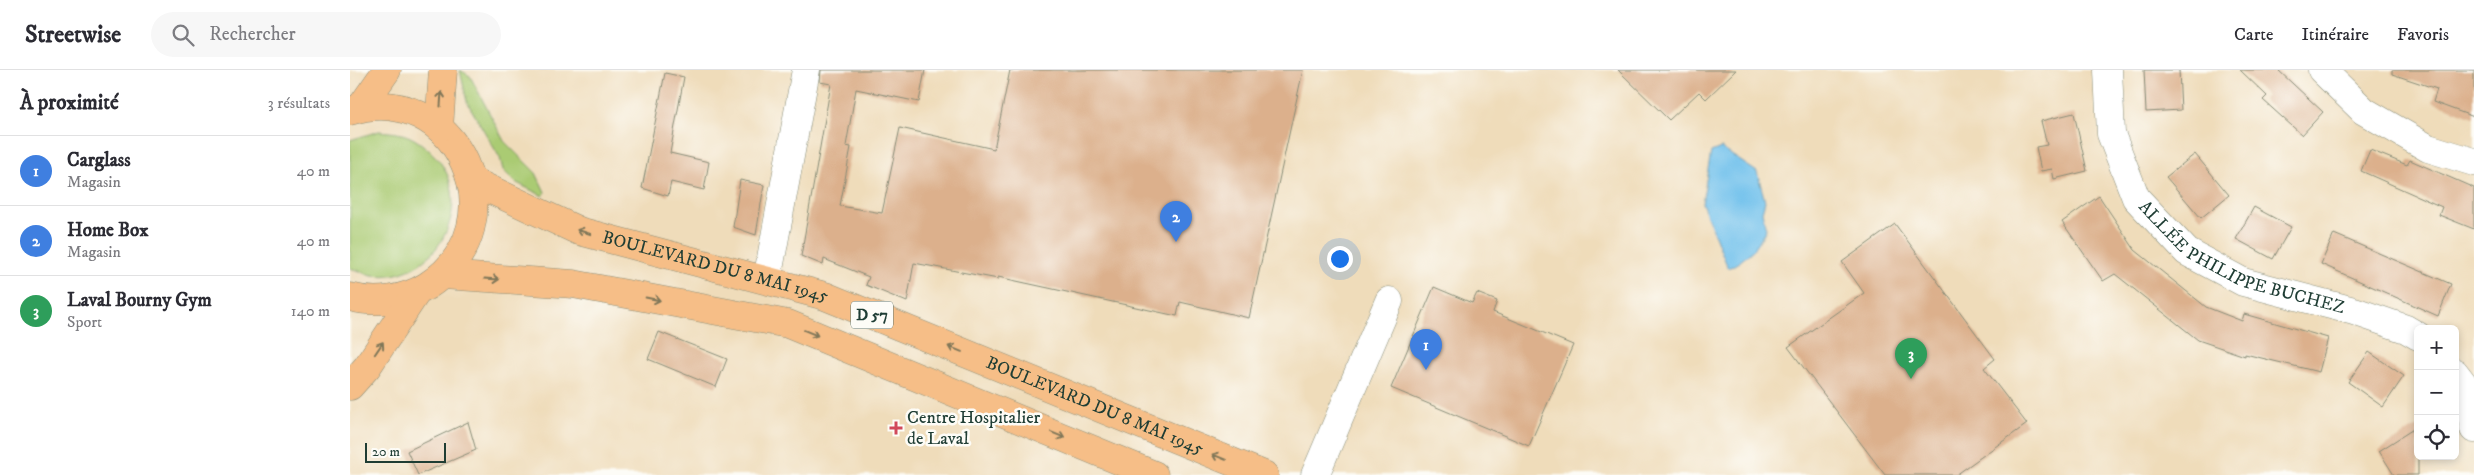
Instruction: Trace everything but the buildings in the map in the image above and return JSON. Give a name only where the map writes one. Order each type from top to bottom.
[{"type":"main road","points":[[356,109],[387,70]]},
{"type":"main road","points":[[439,128],[443,70]]},
{"type":"main road","points":[[350,297],[384,301],[416,293],[443,275],[460,256],[470,232],[475,206],[472,181],[460,152],[439,128],[416,114],[389,107],[356,109]]},
{"type":"main road","name":"BOULEVARD DU 8 MAI 1945","points":[[472,181],[579,231],[825,296],[1264,475]]},
{"type":"main road","name":"BOULEVARD DU 8 MAI 1945","points":[[443,275],[573,284],[788,324],[1154,475]]},
{"type":"main road","points":[[350,386],[366,367],[416,293]]},
{"type":"street","points":[[767,280],[806,70]]},
{"type":"street","name":"ALLÉE PHILIPPE BUCHEZ","points":[[2108,70],[2111,134],[2136,198],[2186,252],[2243,282],[2354,311],[2406,329],[2414,334]]},
{"type":"street","points":[[2322,70],[2364,111],[2428,148],[2474,162]]},
{"type":"street","points":[[1315,475],[1389,301]]},
{"type":"street","points":[[2459,378],[2465,386],[2474,429]]},
{"type":"green space","points":[[460,70],[470,76],[504,141],[536,173],[545,192],[543,196],[515,182],[503,170],[500,158],[467,102]]},
{"type":"green space","points":[[379,131],[406,135],[427,148],[434,155],[447,174],[452,194],[451,216],[444,236],[432,253],[415,267],[395,274],[372,275],[350,268],[350,140]]},
{"type":"water","points":[[1721,148],[1757,172],[1765,201],[1762,212],[1766,229],[1763,236],[1746,257],[1728,268],[1702,203],[1711,152]]},
{"type":"place","name":"Home Box","points":[[1176,242]]},
{"type":"place","name":"Carglass","points":[[1426,370]]},
{"type":"place","name":"Laval Bourny Gym","points":[[1911,379]]},
{"type":"place","name":"Centre Hospitalier de Laval","points":[[896,428]]}]
